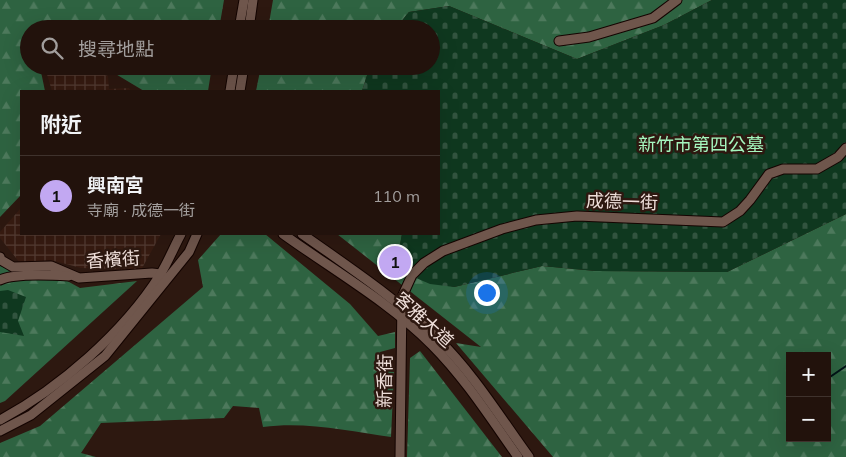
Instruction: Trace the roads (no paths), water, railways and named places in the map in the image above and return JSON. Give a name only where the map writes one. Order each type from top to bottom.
[{"type":"street","points":[[241,20],[244,0]]},
{"type":"street","points":[[250,20],[253,0]]},
{"type":"street","points":[[559,41],[589,37],[653,18],[677,0]]},
{"type":"street","points":[[230,90],[233,75]]},
{"type":"street","points":[[240,90],[243,75]]},
{"type":"street","name":"成德一街","points":[[401,306],[406,286],[412,275],[424,263],[443,251],[470,240],[536,220],[568,216],[723,222],[732,218],[745,206],[769,174],[783,168],[817,169],[838,157],[846,148]]},
{"type":"street","points":[[0,420],[24,407],[74,371],[167,278],[182,235]]},
{"type":"street","points":[[189,252],[197,235]]},
{"type":"street","points":[[0,431],[31,415],[105,356],[203,235]]},
{"type":"street","name":"客雅大道","points":[[284,235],[403,319],[433,346],[468,388],[518,457]]},
{"type":"street","name":"客雅大道","points":[[303,235],[401,306],[439,340],[468,373],[529,457]]},
{"type":"street","name":"香檳街","points":[[0,257],[1,260],[13,267],[51,266],[79,278],[152,273],[167,278]]},
{"type":"street","points":[[0,280],[5,277],[43,275],[79,278]]},
{"type":"street","name":"新香街","points":[[400,457],[403,319],[401,306]]},
{"type":"waterway","points":[[831,376],[846,366]]},
{"type":"place","name":"興南宮","points":[[395,262]]},
{"type":"park label","name":"新竹市第四公墓","points":[[701,145]]}]
